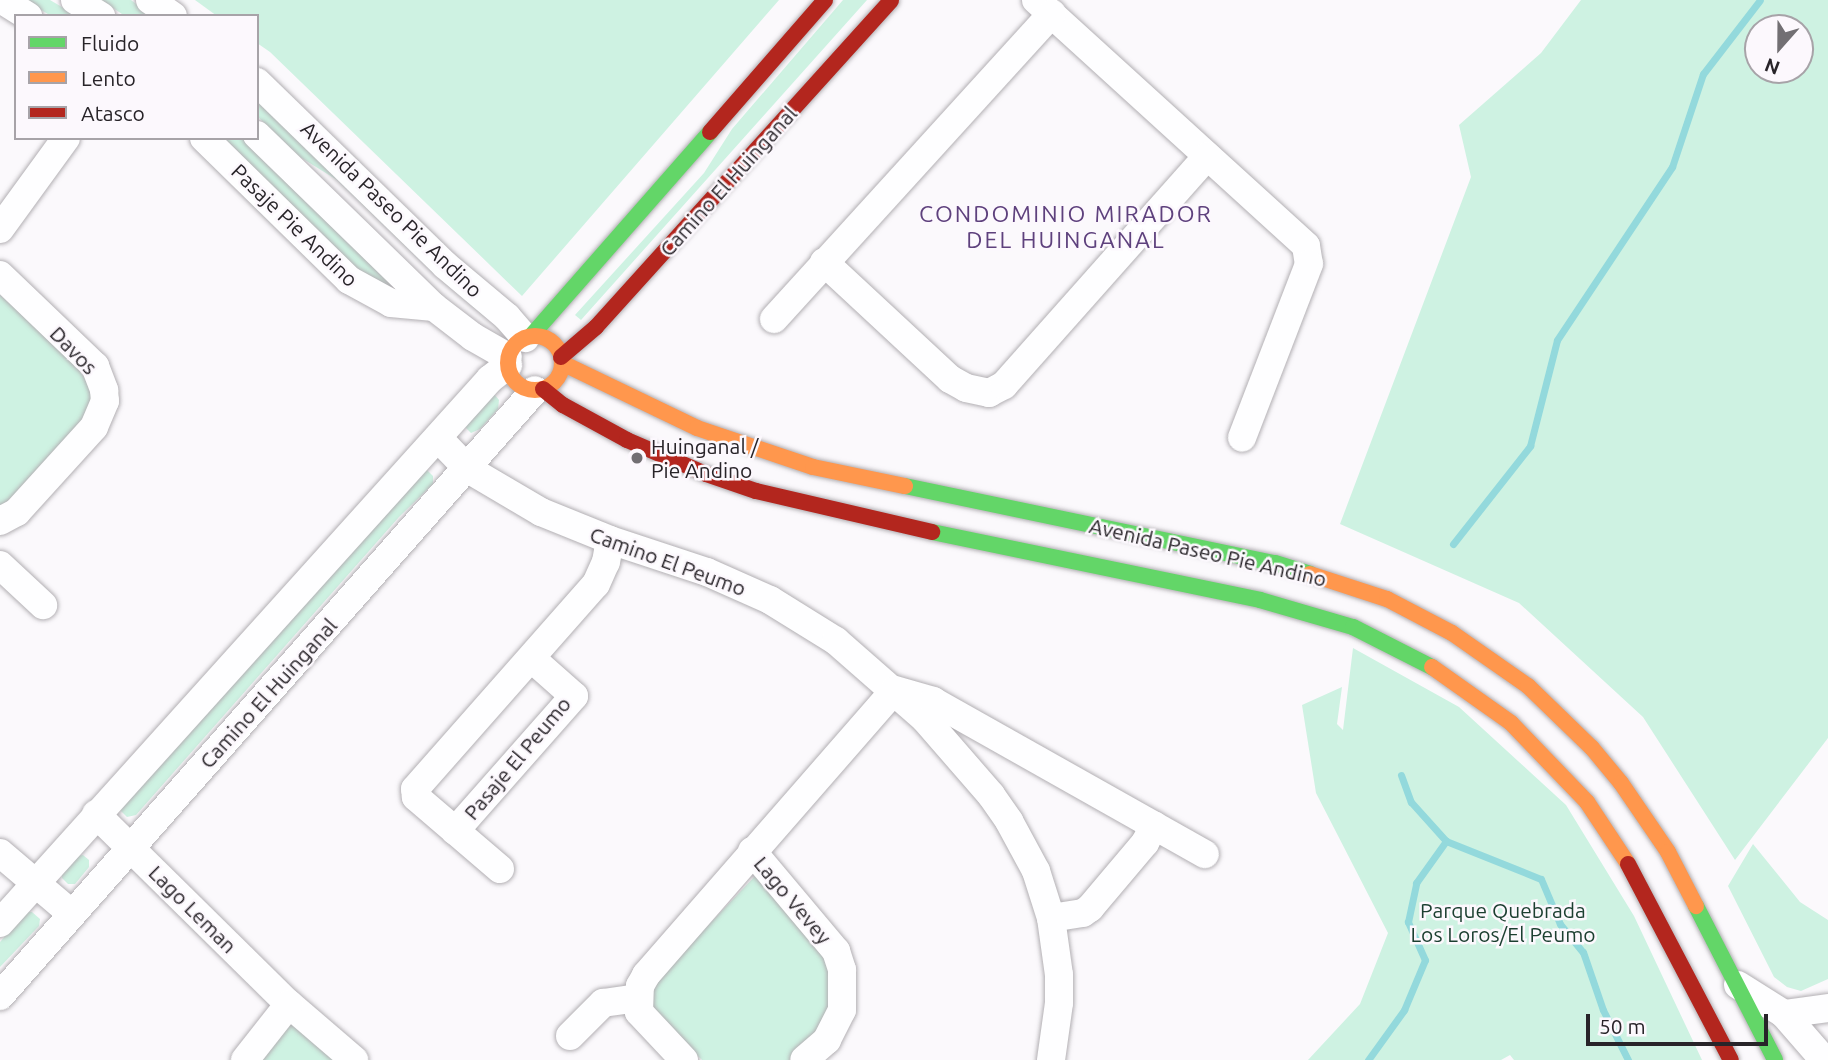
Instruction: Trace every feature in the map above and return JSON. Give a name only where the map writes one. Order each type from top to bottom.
[{"type":"street","points":[[2,0],[25,14]]},
{"type":"street","points":[[75,0],[98,14]]},
{"type":"street","points":[[150,0],[170,14]]},
{"type":"street","points":[[0,923],[96,814],[439,439],[825,0]]},
{"type":"street","name":"Camino El Huinganal","points":[[561,360],[596,327],[891,0]]},
{"type":"street","points":[[774,318],[1044,7],[1306,246],[1309,264],[1242,438]]},
{"type":"street","name":"Avenida Paseo Pie Andino","points":[[259,84],[429,249],[507,317],[518,349]]},
{"type":"street","name":"Avenida Paseo Pie Andino","points":[[259,137],[434,307],[473,337],[518,349]]},
{"type":"street","points":[[0,229],[65,140]]},
{"type":"street","name":"Pasaje Pie Andino","points":[[206,140],[349,281],[391,303],[434,307]]},
{"type":"street","points":[[824,262],[950,379],[966,388],[989,393],[1004,385],[1207,156]]},
{"type":"street","name":"Davos","points":[[0,521],[17,512],[94,427],[105,401],[95,366],[1,278]]},
{"type":"street","points":[[547,339],[561,360],[558,376],[539,389],[517,383],[518,349],[547,339]]},
{"type":"street","name":"Avenida Paseo Pie Andino","points":[[561,360],[697,428],[813,467],[1275,564],[1362,590],[1411,610],[1501,666],[1561,716],[1592,748],[1638,805],[1668,852],[1775,1060]]},
{"type":"street","name":"Avenida Paseo Pie Andino","points":[[539,389],[628,440],[706,474],[755,491],[865,518],[1260,600],[1353,627],[1424,661],[1511,723],[1587,802],[1630,866],[1731,1060]]},
{"type":"street","name":"Camino El Huinganal","points":[[0,996],[539,389]]},
{"type":"street","name":"Camino El Peumo","points":[[439,439],[468,469],[541,512],[610,540],[707,572],[770,600],[836,641],[895,690],[953,750],[1009,821],[1036,871],[1051,918],[1059,975],[1059,1003],[1051,1060]]},
{"type":"street","name":"Pasaje El Peumo","points":[[500,869],[416,797],[415,789],[596,584],[606,562],[610,540]]},
{"type":"street","points":[[0,565],[43,604]]},
{"type":"street","name":"Pasaje El Peumo","points":[[455,831],[574,696],[531,657]]},
{"type":"street","name":"Camino El Peumo","points":[[895,690],[933,701],[1205,854]]},
{"type":"street","name":"Lago Vevey","points":[[638,998],[646,975],[895,690]]},
{"type":"street","name":"Lago Leman","points":[[96,814],[289,1004],[354,1060]]},
{"type":"street","points":[[1051,918],[1083,914],[1090,908],[1145,843],[1154,825]]},
{"type":"street","name":"Lago Vevey","points":[[752,851],[836,951],[842,970],[842,1010],[827,1040],[804,1060]]},
{"type":"street","points":[[0,853],[72,914]]},
{"type":"street","points":[[1738,985],[1784,1014],[1825,1060]]},
{"type":"street","points":[[569,1036],[603,1003],[638,998],[639,1012],[645,1021],[684,1060]]},
{"type":"street","points":[[246,1060],[289,1004]]},
{"type":"street","points":[[1784,1014],[1828,1008]]},
{"type":"street","points":[[1825,1060],[1828,1029]]},
{"type":"green space","points":[[25,0],[50,0],[74,14],[48,14]]},
{"type":"green space","points":[[101,0],[131,0],[149,14],[122,14]]},
{"type":"green space","points":[[195,0],[779,0],[522,296],[270,52],[259,44],[259,14],[214,14]]},
{"type":"green space","points":[[843,0],[867,0],[581,320],[575,315],[704,173],[732,129]]},
{"type":"green space","points":[[1581,0],[1828,0],[1828,738],[1735,860],[1643,717],[1519,603],[1340,524],[1471,177],[1459,125],[1541,53]]},
{"type":"green space","points":[[259,101],[488,316],[485,317],[433,273],[337,180],[300,157],[259,118]]},
{"type":"green space","points":[[226,140],[245,140],[397,289],[374,285]]},
{"type":"green space","points":[[0,295],[73,360],[93,392],[90,415],[0,512]]},
{"type":"green space","points":[[493,393],[499,400],[498,409],[480,429],[471,433],[464,426]]},
{"type":"green space","points":[[426,469],[433,476],[433,484],[399,517],[136,815],[127,817],[120,810]]},
{"type":"green space","name":"Parque Quebrada Los Loros/El Peumo","points":[[1353,648],[1459,707],[1566,805],[1634,916],[1702,1060],[1514,1060],[1510,1055],[1501,1060],[1308,1060],[1360,1004],[1388,933],[1316,793],[1302,705],[1342,687],[1337,724],[1343,730]]},
{"type":"green space","points":[[1753,844],[1800,902],[1828,920],[1828,979],[1801,991],[1787,987],[1774,977],[1728,886]]},
{"type":"green space","points":[[83,855],[89,860],[89,867],[75,884],[68,884],[62,878],[62,871],[77,856]]},
{"type":"green space","points":[[757,874],[824,954],[835,997],[817,1039],[789,1060],[702,1060],[657,1017],[651,1007],[651,995],[657,979]]},
{"type":"green space","points":[[26,912],[32,912],[40,919],[39,926],[0,967],[0,942]]},
{"type":"green space","points":[[290,1018],[341,1060],[258,1060]]},
{"type":"waterway","points":[[1453,544],[1530,446],[1557,340],[1672,167],[1703,74],[1760,0]]},
{"type":"waterway","points":[[1401,775],[1411,802],[1446,841],[1541,879],[1560,924],[1583,952],[1603,1010],[1628,1060]]},
{"type":"waterway","points":[[1368,1060],[1404,1010],[1425,960],[1408,922],[1416,883],[1446,841]]},
{"type":"traffic: fast","points":[[531,336],[710,132]]},
{"type":"traffic: fast","points":[[905,486],[1275,563],[1310,574]]},
{"type":"traffic: fast","points":[[932,532],[1260,600],[1353,627],[1432,667]]},
{"type":"traffic: fast","points":[[1696,906],[1775,1060]]},
{"type":"traffic: slow","points":[[535,336],[554,344],[562,363],[554,382],[535,390],[516,382],[508,363],[516,344],[535,336]]},
{"type":"traffic: slow","points":[[562,363],[697,428],[813,467],[905,486]]},
{"type":"traffic: slow","points":[[1310,574],[1387,599],[1452,633],[1528,686],[1592,748],[1621,783],[1668,852],[1696,906]]},
{"type":"traffic: slow","points":[[1432,667],[1511,723],[1587,802],[1628,864]]},
{"type":"traffic: jam","points":[[710,132],[825,0]]},
{"type":"traffic: jam","points":[[561,357],[596,327],[891,0]]},
{"type":"traffic: jam","points":[[543,389],[563,405],[627,440],[706,474],[756,491],[932,532]]},
{"type":"traffic: jam","points":[[1628,864],[1731,1060]]},
{"type":"place","name":"Huinganal / Pie Andino","points":[[637,458]]},
{"type":"district","name":"CONDOMINIO MIRADOR DEL HUINGANAL","points":[[1066,227]]}]
